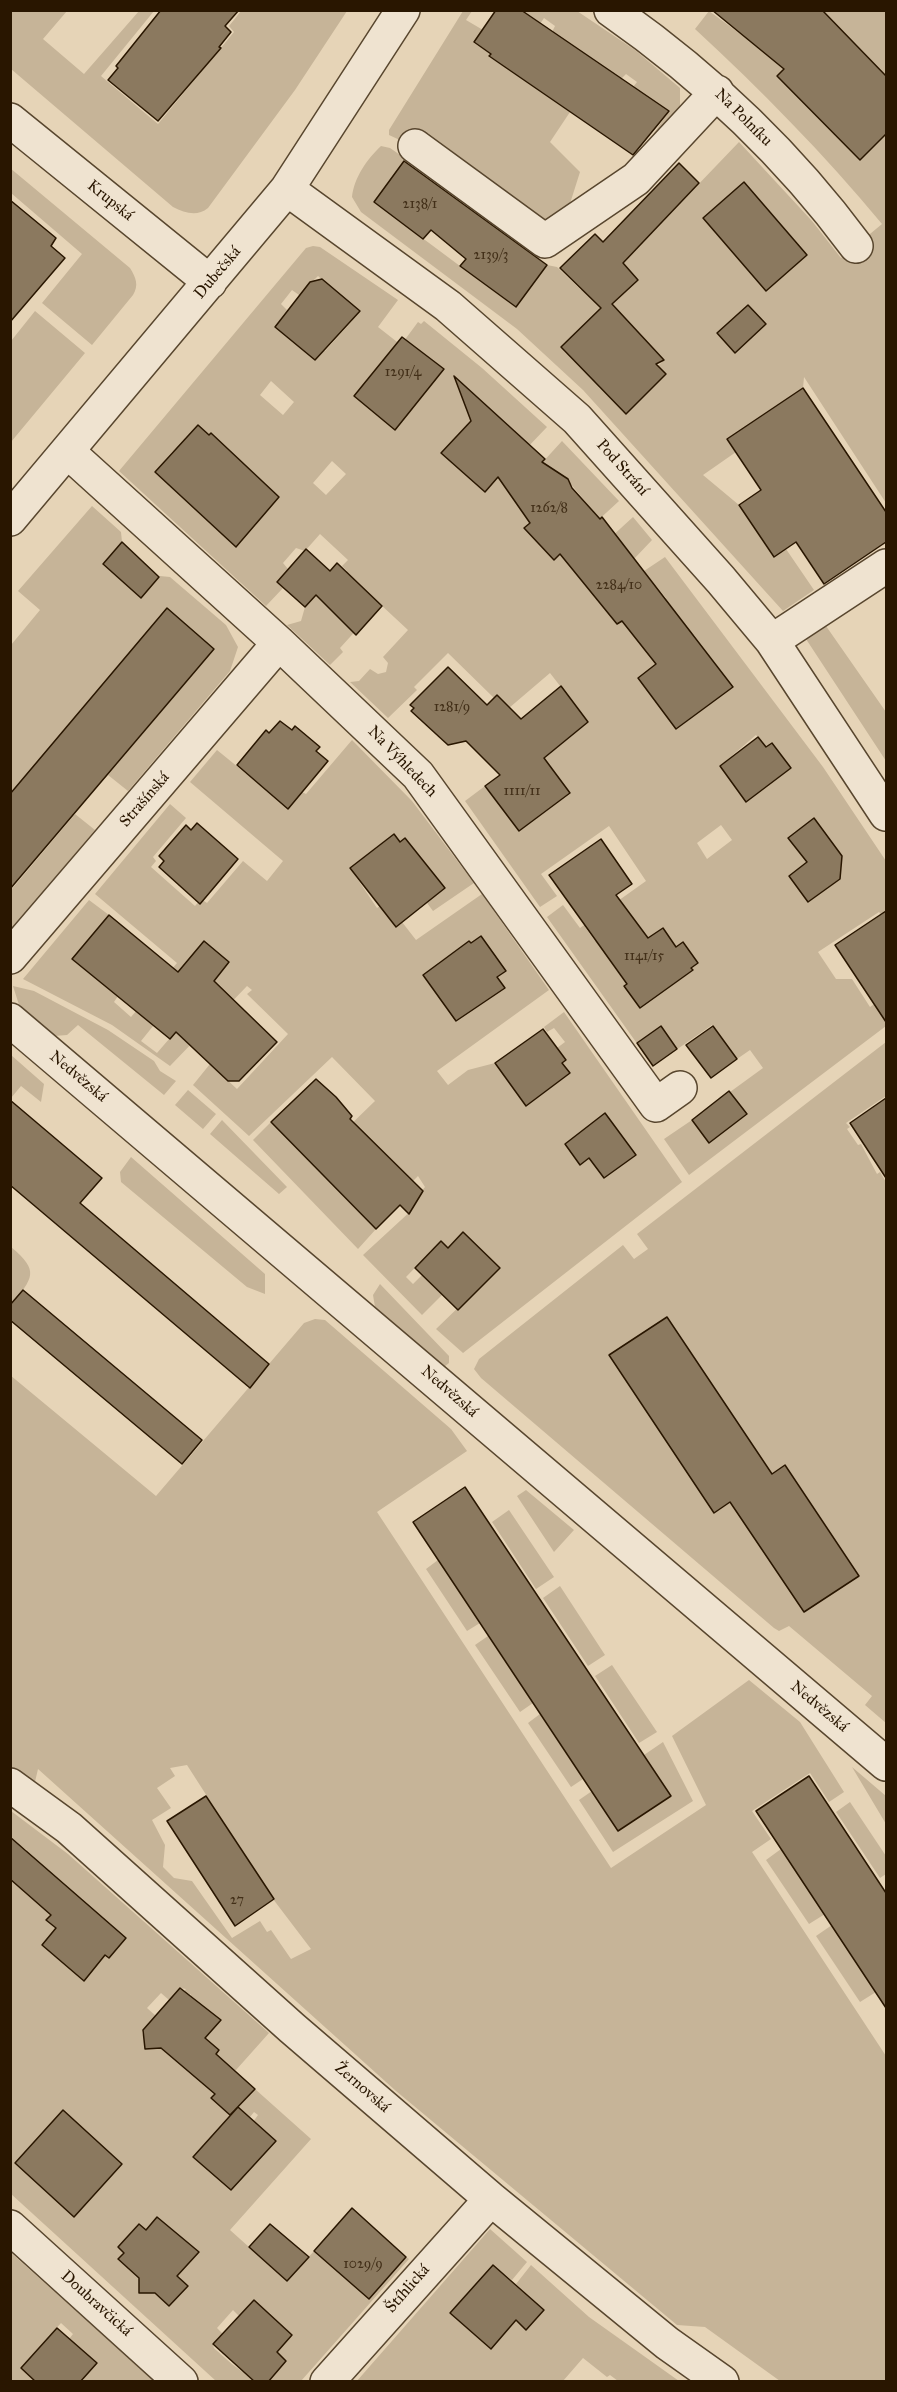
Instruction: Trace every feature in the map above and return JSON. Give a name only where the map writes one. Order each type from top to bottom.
[{"type":"street","name":"Dubečská","points":[[10,519],[287,189],[404,10]]},
{"type":"street","name":"Na Polníku","points":[[611,10],[717,92],[806,185],[856,246]]},
{"type":"street","points":[[416,146],[545,241],[636,179],[717,92]]},
{"type":"street","name":"Krupská","points":[[10,120],[210,282]]},
{"type":"street","name":"Pod Strání","points":[[287,189],[448,306],[544,388],[616,462],[772,641],[886,814]]},
{"type":"street","name":"Na Výhledech","points":[[67,452],[279,643],[418,775],[656,1105],[680,1088]]},
{"type":"street","points":[[772,641],[886,566]]},
{"type":"street","name":"Strašínská","points":[[10,957],[279,643]]},
{"type":"street","name":"Nedvězská","points":[[10,1020],[886,1764]]},
{"type":"street","name":"Žernovská","points":[[10,1785],[69,1828],[292,2028],[491,2199],[667,2343],[722,2382]]},
{"type":"street","name":"Štíhlická","points":[[327,2382],[491,2199]]},
{"type":"street","name":"Doubravčická","points":[[10,2227],[181,2382]]},
{"type":"shaded area","points":[[11,11],[67,11],[43,39],[84,74],[139,11],[154,11],[101,76],[158,124],[234,32],[229,26],[241,11],[347,11],[295,90],[208,208],[195,213],[173,207],[11,69]]},
{"type":"shaded area","points":[[463,11],[472,11],[466,20],[483,30],[474,43],[491,54],[489,57],[572,109],[550,142],[580,172],[567,213],[549,224],[428,133],[402,141],[389,135],[389,130]]},
{"type":"shaded area","points":[[521,11],[577,11],[635,50],[680,88],[680,108],[639,155],[669,111],[633,87],[637,82],[626,74],[621,79],[552,32],[555,26],[544,18],[540,24]]},
{"type":"shaded area","points":[[709,11],[746,38],[768,11],[886,11],[886,76],[832,21],[860,160],[886,134],[886,503],[804,377],[803,388],[727,439],[736,452],[703,475],[739,505],[773,557],[786,549],[814,590],[783,611],[583,390],[517,329],[361,212],[352,197],[358,176],[371,157],[381,146],[390,148],[406,159],[374,202],[515,307],[547,265],[557,267],[581,290],[594,276],[638,280],[623,263],[739,142],[812,221],[841,258],[882,224],[792,123],[695,29]],"holes":[[[744,182],[807,255],[766,291],[703,218]],[[621,315],[628,321],[623,327],[648,353],[653,348],[663,361],[658,366],[666,374],[626,414]]]},
{"type":"shaded area","points":[[10,168],[130,268],[134,275],[136,285],[133,295],[92,345],[42,303],[82,254],[11,193]]},
{"type":"shaded area","points":[[320,247],[398,300],[378,327],[401,345],[418,322],[421,324],[424,321],[482,368],[547,427],[525,450],[541,464],[562,441],[619,501],[594,524],[609,539],[633,517],[652,540],[634,559],[591,591],[617,624],[622,621],[629,629],[666,598],[644,571],[665,557],[823,767],[886,861],[886,920],[879,912],[818,952],[836,979],[852,979],[870,1007],[886,996],[886,1026],[689,1175],[664,1139],[692,1120],[709,1142],[747,1115],[730,1092],[763,1068],[750,1050],[737,1059],[712,1025],[653,1066],[547,917],[563,905],[580,928],[646,881],[609,826],[541,874],[557,896],[540,907],[465,801],[485,786],[519,831],[570,794],[537,748],[588,722],[550,673],[509,708],[497,695],[494,698],[448,653],[414,687],[417,690],[388,718],[350,682],[359,681],[370,669],[378,674],[386,672],[388,663],[383,657],[408,630],[380,604],[340,648],[343,652],[330,665],[287,625],[301,621],[305,607],[316,595],[321,599],[347,571],[342,566],[348,560],[320,534],[305,551],[296,548],[283,563],[288,569],[277,582],[283,588],[266,606],[119,471],[306,248]],"holes":[[[318,276],[357,309],[350,319],[352,321],[325,351],[279,321],[287,310],[281,304],[292,290],[299,295]],[[408,342],[444,369],[395,430],[354,396],[382,362],[388,366]],[[271,381],[294,402],[283,415],[260,395]],[[478,406],[503,472],[485,492],[441,453],[471,421],[469,416]],[[212,433],[231,451],[229,454],[266,484],[256,525],[237,547],[155,472],[172,452]],[[332,461],[346,474],[326,495],[313,483]],[[565,477],[598,517],[555,559],[524,528],[530,523],[523,513]],[[694,635],[733,686],[677,729],[638,678]],[[756,735],[766,747],[773,743],[791,768],[752,797],[735,786],[720,766]],[[814,819],[842,857],[840,879],[808,902],[789,876],[807,862],[788,838]],[[721,825],[732,840],[707,859],[697,843]],[[612,907],[622,921],[595,941],[585,927]],[[663,928],[676,947],[684,942],[698,963],[691,968],[692,971],[642,1006],[612,964]]]},
{"type":"shaded area","points":[[35,311],[85,353],[11,442],[11,341]]},
{"type":"shaded area","points":[[92,506],[121,532],[122,542],[103,565],[141,598],[160,576],[170,577],[226,625],[238,647],[230,671],[128,791],[108,775],[214,649],[167,609],[11,794],[11,645],[40,610],[18,591]]},
{"type":"shaded area","points":[[826,626],[886,712],[886,761],[806,639]]},
{"type":"shaded area","points":[[352,740],[412,801],[474,883],[433,911],[427,903],[445,888],[405,838],[400,842],[393,834],[350,868],[377,908],[380,906],[395,927],[402,922],[416,940],[482,894],[549,990],[437,1071],[448,1085],[468,1070],[495,1063],[526,1106],[566,1060],[557,1048],[565,1042],[554,1028],[547,1032],[544,1027],[564,1012],[682,1182],[463,1353],[436,1329],[499,1268],[463,1232],[448,1248],[441,1241],[406,1277],[413,1284],[422,1275],[442,1295],[422,1315],[363,1255],[413,1209],[410,1205],[425,1187],[418,1176],[413,1181],[385,1153],[342,1195],[376,1229],[358,1249],[253,1140],[271,1122],[311,1163],[375,1101],[332,1057],[249,1136],[193,1085],[210,1064],[237,1089],[288,1034],[247,994],[252,990],[247,986],[170,1066],[112,1025],[23,979],[89,900],[109,915],[73,959],[118,996],[114,1002],[131,1017],[177,963],[95,894],[170,804],[186,818],[153,857],[156,861],[151,867],[195,906],[201,899],[207,903],[243,861],[267,881],[283,861],[190,782],[217,750],[271,794],[302,792],[306,794]],"holes":[[[469,941],[506,971],[497,977],[504,988],[480,1005],[438,963]],[[166,1010],[182,1024],[157,1053],[141,1041]],[[605,1113],[636,1155],[589,1158],[580,1164],[565,1144]]]},
{"type":"shaded area","points":[[75,814],[95,830],[11,930],[11,890]]},
{"type":"shaded area","points":[[13,986],[34,991],[108,1030],[154,1061],[160,1071],[176,1081],[164,1095],[78,1025],[67,1035],[54,1036],[20,1008]]},
{"type":"shaded area","points":[[886,1042],[886,1096],[846,1123],[850,1127],[847,1129],[858,1145],[861,1144],[877,1174],[880,1172],[886,1182],[886,1723],[865,1705],[872,1696],[789,1626],[779,1631],[774,1628],[481,1378],[474,1369],[479,1359],[623,1245],[634,1259],[648,1249],[637,1234]]},
{"type":"shaded area","points":[[11,1055],[44,1084],[41,1102],[21,1086],[11,1098]]},
{"type":"shaded area","points":[[188,1090],[216,1114],[203,1129],[175,1105]]},
{"type":"shaded area","points":[[222,1120],[287,1187],[279,1194],[210,1134]]},
{"type":"shaded area","points":[[131,1157],[265,1274],[265,1294],[247,1287],[121,1182],[120,1172]]},
{"type":"shaded area","points":[[11,1247],[26,1262],[30,1275],[24,1288],[11,1305]]},
{"type":"shaded area","points":[[380,1284],[449,1356],[449,1363],[444,1367],[375,1307],[373,1295]]},
{"type":"shaded area","points":[[315,1319],[325,1320],[451,1429],[467,1451],[377,1512],[611,1868],[706,1805],[672,1736],[749,1680],[800,1722],[844,1792],[829,1802],[810,1773],[752,1811],[771,1839],[752,1852],[886,2056],[886,2381],[780,2381],[705,2327],[677,2325],[396,2091],[38,1769],[34,1786],[11,1770],[10,1375],[156,1496],[304,1323]],"holes":[[[187,1765],[273,1899],[311,1949],[291,1959],[271,1930],[267,1932],[260,1921],[232,1938],[192,1881],[174,1878],[163,1867],[165,1845],[152,1820],[171,1808],[157,1788],[175,1776],[170,1768]]]},
{"type":"shaded area","points":[[526,1490],[574,1530],[554,1552],[517,1496]]},
{"type":"shaded area","points":[[509,1510],[554,1577],[536,1589],[492,1522]]},
{"type":"shaded area","points":[[438,1560],[480,1623],[467,1631],[426,1569]]},
{"type":"shaded area","points":[[560,1586],[605,1655],[588,1666],[543,1598]]},
{"type":"shaded area","points":[[488,1636],[533,1703],[520,1712],[475,1645]]},
{"type":"shaded area","points":[[612,1665],[657,1732],[639,1743],[595,1676]]},
{"type":"shaded area","points":[[540,1714],[583,1779],[571,1787],[528,1723]]},
{"type":"shaded area","points":[[663,1742],[693,1801],[613,1852],[579,1800],[592,1791],[618,1831],[671,1796],[644,1755]]},
{"type":"shaded area","points":[[852,1767],[886,1796],[886,1824]]},
{"type":"shaded area","points":[[850,1802],[886,1856],[886,1874],[880,1878],[836,1812]]},
{"type":"shaded area","points":[[11,1811],[68,1854],[269,2033],[211,2098],[230,2115],[193,2157],[231,2189],[276,2141],[253,2122],[258,2115],[254,2112],[250,2117],[238,2107],[255,2089],[311,2139],[230,2230],[287,2281],[314,2251],[369,2299],[406,2257],[409,2259],[301,2381],[268,2381],[286,2361],[277,2352],[252,2302],[239,2316],[233,2310],[217,2328],[223,2334],[213,2345],[236,2367],[261,2381],[216,2381],[10,2193],[11,1876],[27,1850],[11,1839]],"holes":[[[53,1874],[66,1885],[45,1909],[32,1897]],[[70,1893],[83,1981],[42,1945],[56,1928],[47,1920]],[[180,1988],[186,1989],[184,1991],[189,1996],[191,1994],[191,1998],[220,2020],[205,2038],[219,2051],[199,2073],[161,2048],[152,2049],[145,2042],[142,2032],[156,2016],[147,2008],[161,1993],[169,2000]],[[62,2111],[63,2111],[74,2216],[15,2163]],[[157,2218],[199,2252],[177,2276],[188,2286],[145,2293],[139,2287],[139,2278],[118,2260],[124,2253],[118,2247],[138,2224],[146,2230]]]},
{"type":"shaded area","points":[[781,1849],[825,1914],[809,1924],[766,1860]]},
{"type":"shaded area","points":[[832,1925],[876,1992],[860,2002],[816,1936]]},
{"type":"shaded area","points":[[490,2229],[527,2262],[512,2280],[492,2265],[450,2313],[490,2349],[516,2320],[526,2329],[543,2310],[516,2284],[531,2265],[589,2317],[679,2381],[618,2381],[610,2375],[607,2377],[583,2358],[563,2381],[356,2382]]},
{"type":"shaded area","points":[[10,2252],[155,2381],[86,2381],[83,2379],[97,2363],[69,2339],[73,2334],[61,2323],[21,2368],[36,2381],[11,2381]]},
{"type":"building","points":[[161,10],[239,10],[225,26],[231,32],[219,47],[221,48],[158,121],[108,80],[118,68],[116,66]]},
{"type":"building","points":[[496,10],[521,10],[669,111],[633,155],[489,56],[491,54],[474,42]]},
{"type":"building","points":[[712,10],[822,10],[886,76],[886,134],[860,160],[777,76],[784,69]]},
{"type":"building","points":[[404,161],[547,265],[516,307],[460,266],[466,259],[431,230],[423,239],[374,202]]},
{"type":"building","points":[[679,163],[699,183],[623,263],[638,280],[612,304],[664,360],[656,364],[666,374],[626,414],[561,347],[601,308],[560,268],[595,234],[603,242]]},
{"type":"building","points":[[744,182],[807,255],[766,291],[703,218]]},
{"type":"building","points":[[10,200],[56,238],[51,246],[65,258],[10,322]]},
{"type":"building","points":[[322,279],[360,311],[315,360],[275,327],[310,282]]},
{"type":"building","points":[[748,305],[766,324],[735,353],[717,333]]},
{"type":"building","points":[[402,337],[444,369],[395,430],[354,396]]},
{"type":"building","points":[[454,376],[545,459],[542,462],[568,479],[572,488],[600,519],[602,517],[733,687],[676,729],[638,678],[656,664],[622,621],[617,624],[560,554],[554,560],[524,528],[530,523],[498,477],[485,492],[441,453],[471,421]]},
{"type":"building","points":[[803,388],[886,512],[886,542],[824,584],[796,542],[774,557],[739,505],[761,490],[727,439]]},
{"type":"building","points":[[198,425],[209,435],[211,433],[279,497],[236,547],[155,472]]},
{"type":"building","points":[[122,542],[159,577],[141,598],[103,564]]},
{"type":"building","points":[[306,549],[330,571],[337,563],[382,606],[356,635],[316,595],[305,607],[277,582]]},
{"type":"building","points":[[167,608],[214,649],[10,889],[10,794]]},
{"type":"building","points":[[448,667],[487,705],[497,695],[521,719],[561,686],[588,722],[544,758],[570,793],[519,831],[485,786],[500,775],[466,741],[448,745],[411,711],[414,708],[410,705]]},
{"type":"building","points":[[280,721],[292,730],[295,726],[320,747],[316,751],[328,761],[288,809],[237,765],[266,730],[269,733]]},
{"type":"building","points":[[758,737],[766,747],[772,743],[791,768],[746,802],[720,766]]},
{"type":"building","points":[[814,818],[842,856],[840,879],[808,902],[789,876],[807,862],[788,838]]},
{"type":"building","points":[[197,823],[238,859],[200,904],[159,867],[164,861],[159,856],[186,825],[191,830]]},
{"type":"building","points":[[394,834],[400,842],[405,838],[445,888],[396,927],[350,868]]},
{"type":"building","points":[[601,839],[632,884],[616,895],[648,938],[663,928],[676,947],[683,942],[698,963],[691,968],[693,970],[640,1008],[624,986],[627,984],[549,875]]},
{"type":"building","points":[[886,911],[886,1022],[835,945]]},
{"type":"building","points":[[109,915],[178,972],[204,941],[229,962],[214,981],[277,1042],[239,1081],[228,1081],[176,1032],[170,1039],[72,959]]},
{"type":"building","points":[[481,936],[506,971],[497,977],[505,988],[456,1021],[423,975],[469,941],[471,943]]},
{"type":"building","points":[[661,1026],[677,1049],[653,1066],[637,1043]]},
{"type":"building","points":[[713,1026],[737,1059],[711,1078],[686,1045]]},
{"type":"building","points":[[543,1029],[566,1060],[562,1063],[570,1073],[526,1106],[495,1063]]},
{"type":"building","points":[[316,1079],[336,1097],[352,1116],[350,1119],[423,1191],[409,1214],[400,1205],[376,1229],[271,1122]]},
{"type":"building","points":[[729,1091],[747,1114],[709,1143],[692,1120]]},
{"type":"building","points":[[886,1098],[886,1178],[850,1123]]},
{"type":"building","points":[[10,1100],[102,1178],[80,1203],[269,1364],[250,1388],[10,1185]]},
{"type":"building","points":[[605,1113],[636,1155],[604,1178],[589,1158],[580,1165],[565,1144]]},
{"type":"building","points":[[463,1232],[500,1268],[458,1310],[415,1268],[441,1241],[448,1248]]},
{"type":"building","points":[[23,1290],[202,1440],[182,1464],[10,1320],[10,1305]]},
{"type":"building","points":[[667,1317],[772,1474],[785,1465],[859,1576],[804,1612],[730,1502],[714,1513],[609,1355]]},
{"type":"building","points":[[465,1487],[671,1796],[618,1831],[413,1522]]},
{"type":"building","points":[[809,1776],[886,1893],[886,2008],[756,1811]]},
{"type":"building","points":[[206,1796],[274,1899],[235,1926],[167,1821]]},
{"type":"building","points":[[10,1837],[126,1938],[109,1958],[105,1955],[84,1981],[42,1945],[56,1928],[46,1920],[51,1915],[10,1879]]},
{"type":"building","points":[[180,1988],[221,2020],[205,2038],[219,2050],[216,2054],[255,2089],[230,2115],[211,2098],[215,2094],[161,2048],[145,2049],[143,2030]]},
{"type":"building","points":[[238,2107],[276,2141],[231,2190],[193,2157]]},
{"type":"building","points":[[63,2110],[122,2164],[74,2217],[15,2163]]},
{"type":"building","points":[[352,2208],[406,2257],[369,2299],[314,2251]]},
{"type":"building","points":[[157,2217],[199,2252],[177,2276],[188,2286],[169,2306],[155,2293],[139,2293],[139,2278],[118,2259],[124,2253],[118,2247],[139,2224],[146,2230]]},
{"type":"building","points":[[270,2224],[309,2257],[287,2281],[249,2247]]},
{"type":"building","points":[[493,2265],[544,2310],[526,2330],[516,2320],[491,2349],[450,2313]]},
{"type":"building","points":[[254,2300],[292,2335],[277,2352],[286,2361],[268,2382],[255,2382],[213,2344]]},
{"type":"building","points":[[57,2328],[97,2363],[80,2382],[36,2382],[21,2368]]}]
